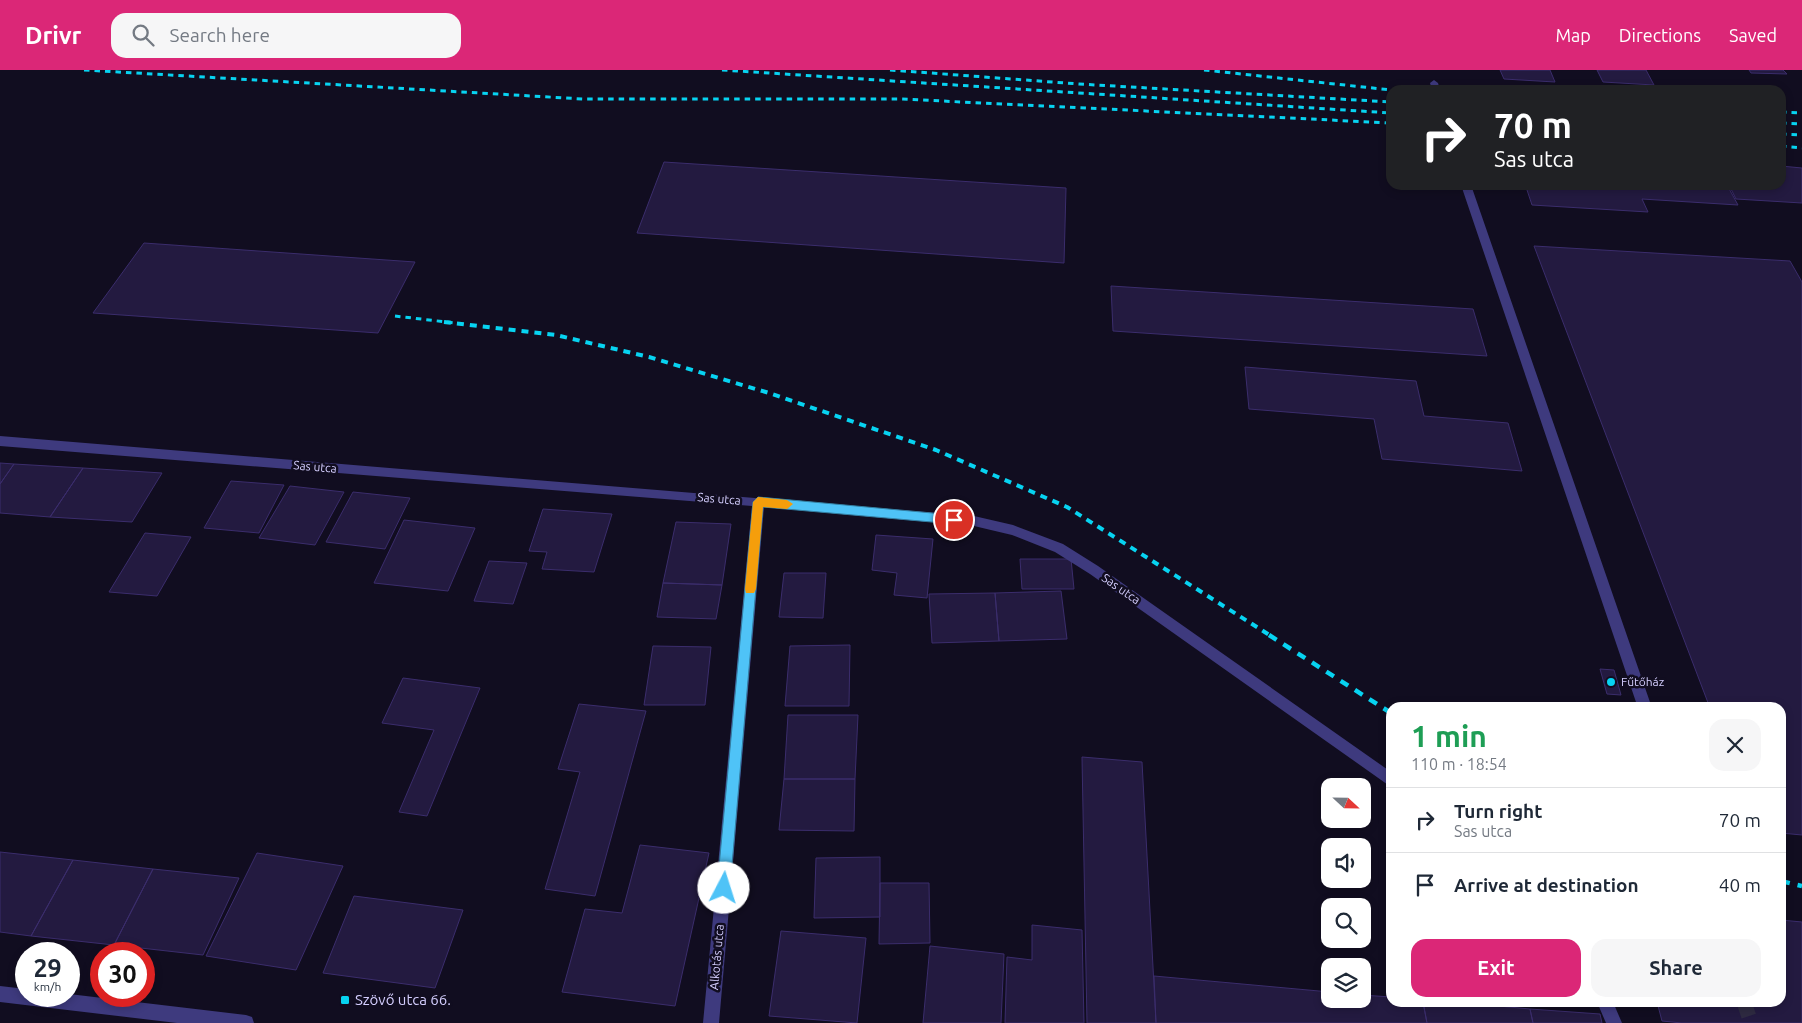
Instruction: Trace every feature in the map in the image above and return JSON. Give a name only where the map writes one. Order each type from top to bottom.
[{"type":"street","points":[[1468,190],[1643,702]]},
{"type":"street","name":"Sas utca","points":[[0,442],[758,502],[974,521],[1013,530],[1059,548],[1094,570],[1386,776]]},
{"type":"street","name":"Alkotás utca","points":[[712,1023],[758,502]]},
{"type":"street","points":[[0,994],[246,1023]]},
{"type":"street","points":[[1607,1007],[1614,1023]]},
{"type":"building","points":[[1500,70],[1550,70],[1555,82],[1504,79]]},
{"type":"building","points":[[1597,70],[1646,70],[1654,85],[1603,82]]},
{"type":"building","points":[[1749,70],[1783,70],[1787,74],[1751,73]]},
{"type":"building","points":[[664,162],[1066,188],[1064,263],[637,233]]},
{"type":"building","points":[[1786,166],[1802,168],[1802,203],[1736,199],[1732,190],[1786,190]]},
{"type":"building","points":[[1527,190],[1730,190],[1738,205],[1642,199],[1648,212],[1532,205]]},
{"type":"building","points":[[144,243],[415,262],[378,333],[93,313]]},
{"type":"building","points":[[1534,246],[1790,261],[1802,282],[1802,835],[1786,833],[1786,702],[1708,702]]},
{"type":"building","points":[[1111,286],[1473,309],[1487,356],[1113,331]]},
{"type":"building","points":[[1245,367],[1416,381],[1424,416],[1508,423],[1522,471],[1382,459],[1374,419],[1249,409]]},
{"type":"building","points":[[0,463],[14,464],[0,484]]},
{"type":"building","points":[[14,464],[83,468],[50,517],[0,513],[0,484]]},
{"type":"building","points":[[83,468],[162,473],[132,522],[50,517]]},
{"type":"building","points":[[231,481],[284,485],[259,533],[204,528]]},
{"type":"building","points":[[290,486],[344,492],[315,545],[259,538]]},
{"type":"building","points":[[353,492],[410,498],[385,549],[326,542]]},
{"type":"building","points":[[543,509],[612,514],[594,572],[542,569],[547,552],[529,551]]},
{"type":"building","points":[[404,520],[475,528],[448,591],[374,583]]},
{"type":"building","points":[[676,522],[731,524],[722,585],[663,583]]},
{"type":"building","points":[[145,533],[191,537],[157,596],[109,592]]},
{"type":"building","points":[[876,535],[933,539],[927,598],[894,595],[897,573],[872,570]]},
{"type":"building","points":[[1020,559],[1071,559],[1074,589],[1022,589]]},
{"type":"building","points":[[489,561],[527,563],[513,604],[474,601]]},
{"type":"building","points":[[784,573],[826,573],[823,618],[779,617]]},
{"type":"building","points":[[663,583],[722,585],[716,619],[657,617]]},
{"type":"building","points":[[1061,591],[1067,639],[999,641],[995,593]]},
{"type":"building","points":[[995,593],[999,641],[932,643],[929,594]]},
{"type":"building","points":[[850,645],[849,706],[785,706],[790,646]]},
{"type":"building","points":[[653,646],[711,647],[705,705],[644,705]]},
{"type":"building","name":"Fűtőház","points":[[1600,669],[1614,670],[1621,695],[1607,694]]},
{"type":"building","points":[[403,678],[480,688],[427,816],[399,812],[434,730],[382,723]]},
{"type":"building","points":[[579,704],[646,711],[595,896],[545,889],[580,772],[558,769]]},
{"type":"building","points":[[788,715],[858,715],[855,779],[784,779]]},
{"type":"building","points":[[1082,757],[1142,762],[1156,1023],[1087,1023]]},
{"type":"building","points":[[784,779],[855,779],[854,831],[779,830]]},
{"type":"building","points":[[640,845],[709,853],[675,1006],[562,992],[585,909],[622,913]]},
{"type":"building","points":[[0,852],[73,860],[31,936],[0,932]]},
{"type":"building","points":[[257,853],[343,866],[296,970],[206,956]]},
{"type":"building","points":[[880,857],[880,917],[814,918],[816,858]]},
{"type":"building","points":[[73,860],[153,869],[116,942],[90,942],[31,936]]},
{"type":"building","points":[[153,869],[239,878],[203,955],[155,950],[155,942],[116,942]]},
{"type":"building","points":[[880,883],[929,883],[930,943],[879,944]]},
{"type":"building","points":[[354,896],[463,910],[435,988],[323,973]]},
{"type":"building","points":[[1786,920],[1802,922],[1802,1023],[1682,1023],[1662,1021],[1658,1007],[1786,1007]]},
{"type":"building","points":[[1032,925],[1082,930],[1084,1023],[1005,1023],[1007,957],[1032,960]]},
{"type":"building","points":[[781,931],[866,938],[857,1023],[769,1016]]},
{"type":"building","points":[[930,946],[1004,954],[1001,1023],[923,1023]]},
{"type":"building","points":[[1154,976],[1321,991],[1321,1008],[1371,1008],[1371,996],[1386,997],[1386,1007],[1424,1007],[1427,1023],[1156,1023]]},
{"type":"building","points":[[1424,1007],[1509,1007],[1530,1009],[1533,1023],[1427,1023]]},
{"type":"building","points":[[1530,1009],[1600,1014],[1602,1023],[1533,1023]]},
{"type":"tunnel","points":[[1746,1007],[1751,1023]]},
{"type":"railway","points":[[84,70],[583,99],[901,99],[1386,123]]},
{"type":"railway","points":[[722,70],[1386,113]]},
{"type":"railway","points":[[890,70],[1079,84],[1386,102]]},
{"type":"railway","points":[[1204,70],[1386,89]]},
{"type":"railway","points":[[1786,112],[1802,113]]},
{"type":"railway","points":[[1786,123],[1802,124]]},
{"type":"railway","points":[[1786,134],[1802,135]]},
{"type":"railway","points":[[1786,146],[1802,148]]},
{"type":"railway","points":[[395,316],[455,323]]},
{"type":"railway","points":[[444,322],[556,335],[649,357],[769,393],[936,450],[1067,507],[1271,636]]},
{"type":"railway","points":[[1269,635],[1386,710]]},
{"type":"railway","points":[[1786,882],[1802,886]]},
{"type":"slow traffic","points":[[750,589],[758,502],[787,504]]},
{"type":"place","name":"Fűtőház","points":[[1611,682]]},
{"type":"place","name":"Szövő utca 66.","points":[[345,1000]]},
{"type":"route","points":[[724,888],[758,502],[954,520]]}]
